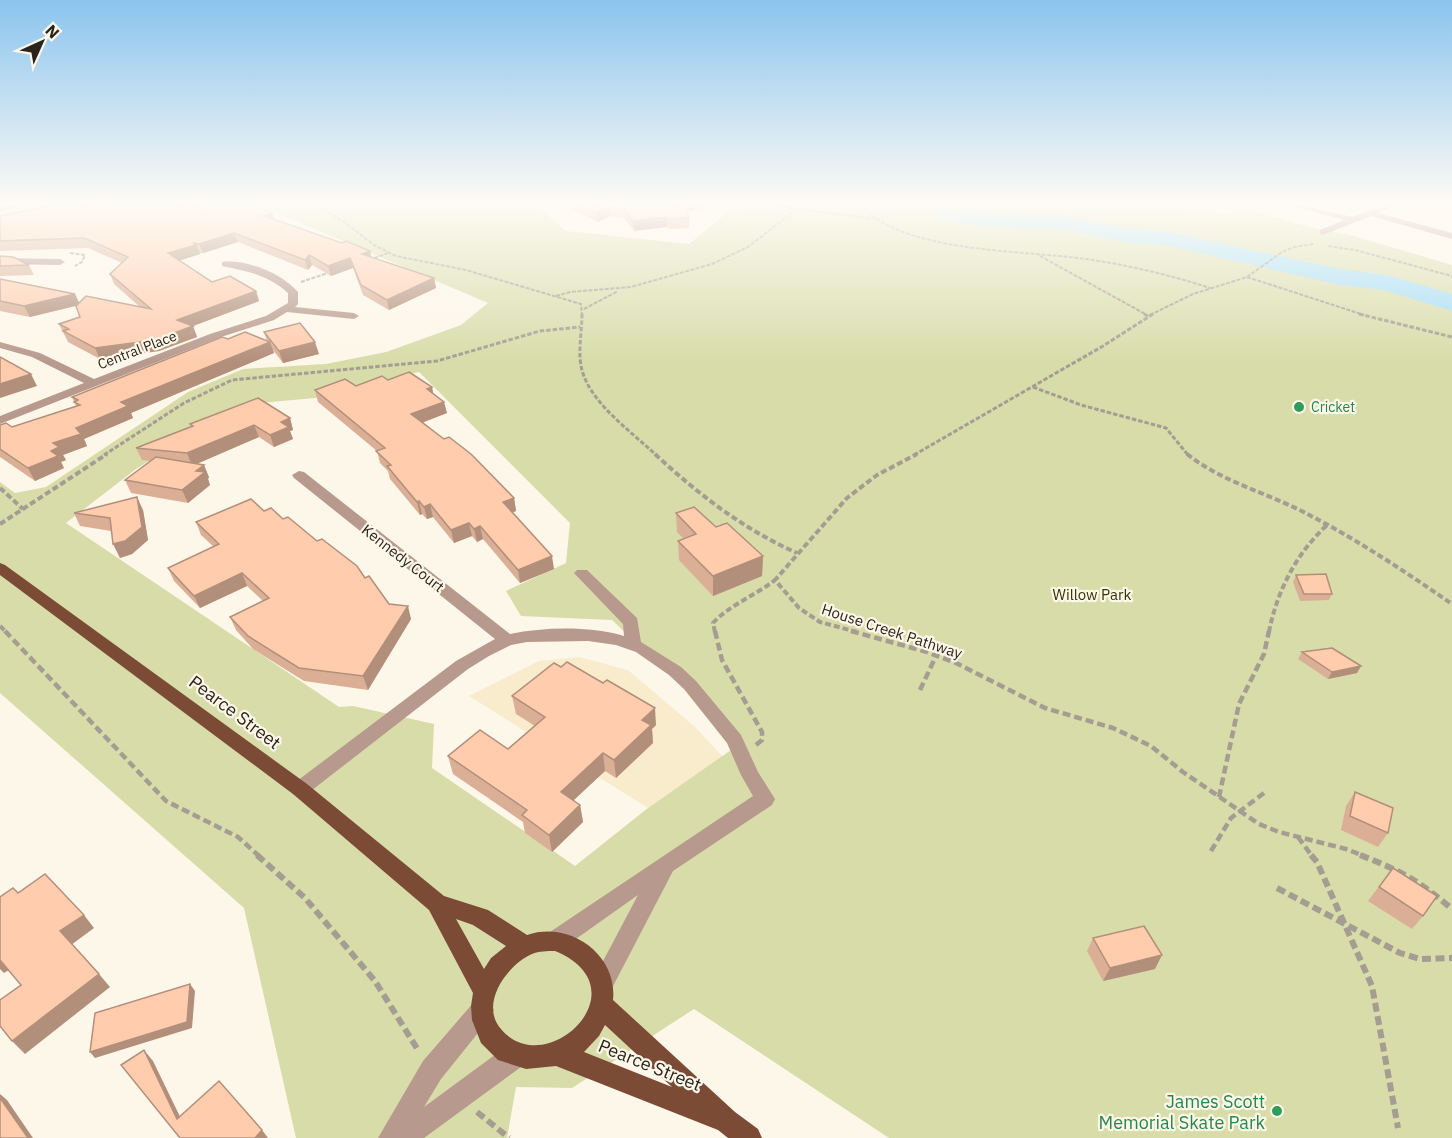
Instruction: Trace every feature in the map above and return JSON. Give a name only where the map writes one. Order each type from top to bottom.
[{"type":"main road","name":"Pearce Street","points":[[0,568],[300,789],[436,903],[480,917],[525,946]]},
{"type":"main road","name":"Pearce Street","points":[[436,903],[483,1000]]},
{"type":"main road","points":[[555,941],[572,945],[586,953],[597,966],[602,993],[598,1016],[588,1032],[574,1045],[557,1054],[539,1058],[505,1051],[493,1040],[485,1026],[483,1000],[493,972],[508,956],[525,946],[555,941]]},
{"type":"main road","name":"Pearce Street","points":[[602,993],[726,1121],[748,1138]]},
{"type":"main road","name":"Pearce Street","points":[[557,1054],[726,1121]]},
{"type":"street","points":[[0,261],[60,262]]},
{"type":"street","points":[[225,264],[249,268],[287,287],[293,292],[294,298],[292,304],[286,309]]},
{"type":"street","points":[[286,309],[354,316]]},
{"type":"street","name":"Central Place","points":[[0,420],[214,336],[270,318],[286,309]]},
{"type":"street","points":[[0,345],[16,347],[32,353],[93,383]]},
{"type":"street","name":"Kennedy Court","points":[[299,475],[507,640]]},
{"type":"street","points":[[582,573],[631,622],[633,645]]},
{"type":"street","points":[[300,789],[462,665],[507,640],[555,634],[588,635],[618,640],[661,659],[690,685],[735,740],[740,755],[765,799],[693,844],[664,867],[555,941]]},
{"type":"street","points":[[602,993],[664,867]]},
{"type":"street","points":[[391,1138],[432,1070],[483,1000]]},
{"type":"street","points":[[403,1138],[516,1055]]},
{"type":"path","points":[[367,260],[376,257]]},
{"type":"path","points":[[407,257],[466,270],[579,302],[584,309],[580,327],[579,360],[584,378],[608,409],[672,473],[754,532],[797,553]]},
{"type":"path","points":[[556,296],[570,292],[625,288],[718,262],[728,257]]},
{"type":"path","points":[[1043,257],[1148,316]]},
{"type":"path","points":[[1073,257],[1172,275],[1210,288]]},
{"type":"path","points":[[740,755],[757,745],[763,736],[722,660],[713,623],[722,613],[754,596],[775,580],[847,498],[860,486],[889,467],[926,449],[1148,316],[1210,288],[1247,277],[1275,257]]},
{"type":"path","points":[[1382,257],[1452,276]]},
{"type":"path","points":[[287,287],[335,271]]},
{"type":"path","points":[[1247,277],[1363,315],[1452,337]]},
{"type":"path","points":[[584,309],[625,288]]},
{"type":"path","points":[[0,524],[184,403],[232,380],[437,361],[540,332],[580,327]]},
{"type":"path","points":[[1032,387],[1081,405],[1166,428],[1173,434],[1183,451],[1203,467],[1277,499],[1327,525],[1393,564],[1452,604]]},
{"type":"path","points":[[0,488],[23,509]]},
{"type":"path","points":[[1219,797],[1239,704],[1264,654],[1275,602],[1283,584],[1310,541],[1327,525]]},
{"type":"path","name":"House Creek Pathway","points":[[775,580],[799,608],[820,622],[936,656],[1045,708],[1113,728],[1133,737],[1151,746],[1259,824],[1346,849],[1402,871],[1422,883],[1452,909]]},
{"type":"path","points":[[0,626],[166,801],[238,837],[304,898],[375,981],[432,1070]]},
{"type":"path","points":[[920,690],[936,656]]},
{"type":"path","points":[[1211,850],[1231,818],[1264,793]]},
{"type":"path","points":[[1298,837],[1317,862],[1372,986],[1398,1128]]},
{"type":"path","points":[[1277,888],[1400,953],[1420,959],[1452,958]]},
{"type":"path","points":[[458,1096],[509,1138]]},
{"type":"shaded area","points":[[579,657],[628,670],[695,727],[723,757],[648,808],[469,696],[539,661]]},
{"type":"green space","name":"Willow Park","points":[[380,257],[1425,257],[1452,265],[1452,1138],[889,1138],[694,1009],[572,1088],[516,1087],[507,1138],[296,1138],[244,908],[0,693],[0,482],[15,493],[46,487],[188,392],[243,369],[326,364],[386,352],[461,325],[488,303]],"holes":[[[419,372],[570,523],[566,563],[506,591],[521,616],[612,620],[741,743],[648,808],[575,866],[432,768],[434,724],[353,706],[339,707],[66,523],[136,469],[239,405],[315,398]]]},
{"type":"building","points":[[0,257],[13,257],[29,265],[0,266]]},
{"type":"building","points":[[128,257],[174,257],[212,282],[230,276],[256,291],[177,320],[193,326],[155,340],[95,348],[63,331],[69,329],[59,324],[80,317],[76,306],[86,296],[151,309],[110,274]]},
{"type":"building","points":[[313,257],[371,257],[434,278],[387,300],[361,285],[350,258],[328,266]]},
{"type":"building","points":[[0,279],[75,294],[24,306],[0,301]]},
{"type":"building","points":[[300,323],[315,342],[279,351],[264,332]]},
{"type":"building","points":[[245,332],[270,342],[121,402],[128,406],[76,428],[81,434],[53,443],[59,447],[51,451],[58,456],[28,468],[0,449],[0,425],[6,423],[12,427],[80,405],[74,402],[78,400],[72,397],[222,337],[228,339]]},
{"type":"building","points":[[0,357],[31,374],[0,384]]},
{"type":"building","points":[[409,372],[432,387],[427,389],[444,402],[411,414],[444,439],[449,437],[471,454],[514,498],[503,502],[552,556],[518,570],[480,526],[474,529],[469,523],[451,530],[430,504],[424,507],[419,501],[417,502],[387,466],[391,465],[376,451],[385,448],[315,390],[345,379],[356,386],[382,376],[388,380]]},
{"type":"building","points":[[258,398],[290,418],[281,422],[289,427],[270,435],[254,425],[187,453],[136,448],[193,426],[190,424]]},
{"type":"building","points":[[156,457],[204,465],[196,471],[205,472],[182,490],[125,480]]},
{"type":"building","points":[[137,497],[142,527],[125,541],[113,544],[110,518],[74,513]]},
{"type":"building","points":[[251,499],[264,511],[271,508],[283,519],[288,517],[317,541],[322,539],[357,566],[365,578],[369,576],[389,604],[408,606],[363,676],[299,668],[248,636],[230,617],[269,598],[242,573],[194,596],[168,568],[219,544],[196,522]]},
{"type":"building","points":[[694,507],[716,527],[727,523],[763,556],[713,576],[678,541],[696,534],[676,513]]},
{"type":"building","points":[[1326,574],[1332,594],[1304,594],[1296,575]]},
{"type":"building","points":[[1332,648],[1361,666],[1332,672],[1302,652]]},
{"type":"building","points":[[567,662],[603,683],[607,680],[655,708],[642,720],[651,725],[614,760],[603,753],[561,792],[580,805],[549,835],[522,815],[527,810],[448,756],[480,730],[508,749],[545,717],[512,696],[554,663],[561,667]]},
{"type":"building","points":[[1355,792],[1393,808],[1388,833],[1350,816]]},
{"type":"building","points":[[1393,868],[1437,896],[1423,916],[1379,887]]},
{"type":"building","points":[[45,874],[84,915],[60,931],[99,974],[12,1041],[0,1026],[0,1000],[21,985],[0,960],[0,897],[13,888],[18,893]]},
{"type":"building","points":[[1144,926],[1162,955],[1110,968],[1093,938]]},
{"type":"building","points":[[190,984],[187,1022],[90,1052],[95,1013]]},
{"type":"building","points":[[144,1050],[177,1119],[219,1081],[262,1130],[255,1138],[180,1138],[121,1065]]},
{"type":"building","points":[[0,1098],[28,1138],[0,1138]]},
{"type":"waterway","points":[[1251,257],[1341,277],[1387,283],[1452,303]]},
{"type":"place","name":"Cricket","points":[[1299,407]]},
{"type":"place","name":"James Scott Memorial Skate Park","points":[[1277,1111]]}]
